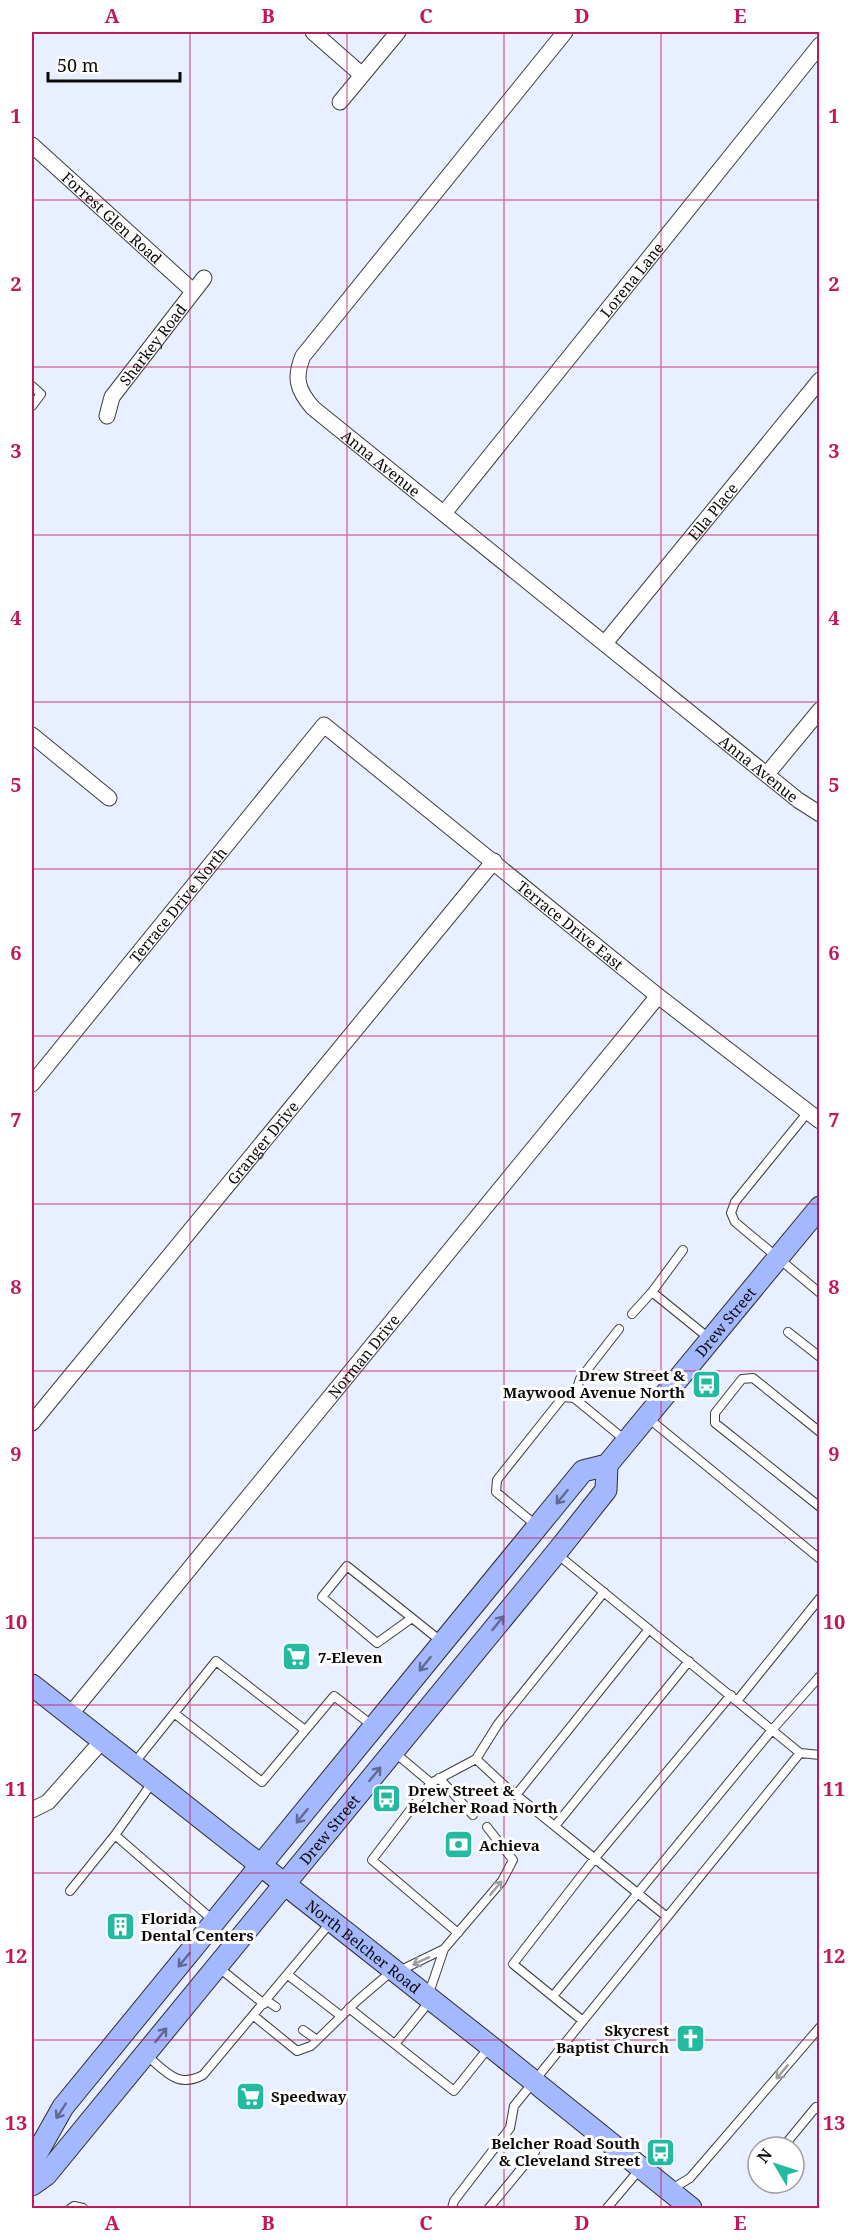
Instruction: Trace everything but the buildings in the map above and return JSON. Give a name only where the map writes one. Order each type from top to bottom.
[{"type":"main road","name":"Drew Street","points":[[32,2162],[63,2107],[537,1526],[583,1471],[607,1465],[819,1207]]},
{"type":"main road","name":"Drew Street","points":[[32,2185],[46,2175],[556,1553],[606,1490],[607,1465]]},
{"type":"main road","name":"North Belcher Road","points":[[32,1685],[101,1742],[490,2046],[691,2208]]},
{"type":"street","points":[[313,32],[362,75]]},
{"type":"street","points":[[340,102],[398,32]]},
{"type":"street","name":"Anna Avenue","points":[[565,32],[303,356],[297,369],[297,384],[313,408],[819,814]]},
{"type":"street","name":"Lorena Lane","points":[[445,512],[819,45]]},
{"type":"street","name":"Forrest Glen Road","points":[[32,145],[193,291]]},
{"type":"street","name":"Sharkey Road","points":[[107,416],[112,397],[204,278]]},
{"type":"street","name":"Ella Place","points":[[605,643],[819,380]]},
{"type":"street","points":[[767,774],[819,710]]},
{"type":"street","name":"Terrace Drive East","points":[[324,725],[658,996],[816,1117]]},
{"type":"street","name":"Terrace Drive North","points":[[32,1084],[324,725]]},
{"type":"street","points":[[32,735],[109,798]]},
{"type":"street","name":"Granger Drive","points":[[32,1423],[494,861]]},
{"type":"street","name":"Norman Drive","points":[[69,1716],[658,996]]},
{"type":"street","points":[[32,1810],[48,1802],[101,1742]]},
{"type":"lane","points":[[32,386],[41,394],[32,406]]},
{"type":"lane","points":[[816,1117],[735,1202],[731,1213],[735,1222],[819,1293]]},
{"type":"lane","points":[[632,1314],[652,1292],[683,1250]]},
{"type":"lane","points":[[652,1292],[711,1340]]},
{"type":"lane","points":[[574,1398],[580,1379],[618,1329]]},
{"type":"lane","points":[[788,1332],[819,1357]]},
{"type":"lane","points":[[819,1432],[753,1378],[742,1379],[715,1413],[715,1423],[819,1507]]},
{"type":"lane","points":[[537,1526],[496,1492],[497,1480],[563,1397],[574,1398],[627,1441]]},
{"type":"lane","points":[[647,1417],[819,1558]]},
{"type":"lane","points":[[556,1553],[800,1753],[819,1755]]},
{"type":"lane","points":[[412,1618],[377,1643],[322,1597],[347,1566],[412,1618],[443,1643]]},
{"type":"lane","points":[[458,1933],[372,1860],[431,1783],[476,1759],[498,1725],[604,1592]]},
{"type":"lane","points":[[737,1701],[819,1598]]},
{"type":"lane","points":[[516,1795],[650,1629]]},
{"type":"lane","points":[[132,1766],[216,1661],[305,1730]]},
{"type":"lane","points":[[555,1827],[689,1661]]},
{"type":"lane","points":[[553,1996],[819,1676]]},
{"type":"lane","points":[[583,2021],[513,1964],[595,1858],[731,1695]]},
{"type":"lane","points":[[174,1713],[262,1782],[334,1696],[374,1727]]},
{"type":"lane","points":[[393,1752],[431,1783]]},
{"type":"lane","points":[[452,2208],[454,2201],[510,2128],[514,2106],[800,1753]]},
{"type":"lane","points":[[476,1759],[516,1795],[668,1917]]},
{"type":"lane","points":[[439,1778],[473,1815]]},
{"type":"lane","points":[[70,1892],[153,1782]]},
{"type":"lane","points":[[395,2044],[429,1998],[444,1950],[502,1881],[513,1860],[487,1827]]},
{"type":"lane","points":[[115,1835],[215,1922]]},
{"type":"lane","points":[[145,2055],[178,2080],[190,2082],[209,2069],[332,1922]]},
{"type":"lane","points":[[254,2016],[297,2051],[311,2046],[349,2008],[395,1971],[444,1950]]},
{"type":"lane","points":[[217,1966],[265,2002],[276,2007]]},
{"type":"lane","points":[[288,1975],[341,2016]]},
{"type":"lane","points":[[349,2008],[454,2091],[490,2046]]},
{"type":"lane","points":[[669,2191],[690,2178],[819,2027]]},
{"type":"lane","points":[[303,2030],[317,2040]]},
{"type":"lane","points":[[793,2135],[816,2107],[819,2110]]},
{"type":"lane","points":[[489,2208],[535,2152]]},
{"type":"lane","points":[[607,2208],[641,2168]]},
{"type":"lane","points":[[71,2208],[74,2206],[83,2208]]},
{"type":"place","name":"Drew Street & Maywood Avenue North","points":[[706,1384]]},
{"type":"place","name":"7-Eleven","points":[[297,1657]]},
{"type":"place","name":"Drew Street & Belcher Road North","points":[[387,1799]]},
{"type":"place","name":"Achieva","points":[[458,1845]]},
{"type":"place","name":"Florida Dental Centers","points":[[120,1927]]},
{"type":"place","name":"Skycrest Baptist Church","points":[[690,2039]]},
{"type":"place","name":"Speedway","points":[[250,2096]]},
{"type":"place","name":"Belcher Road South & Cleveland Street","points":[[661,2152]]}]
